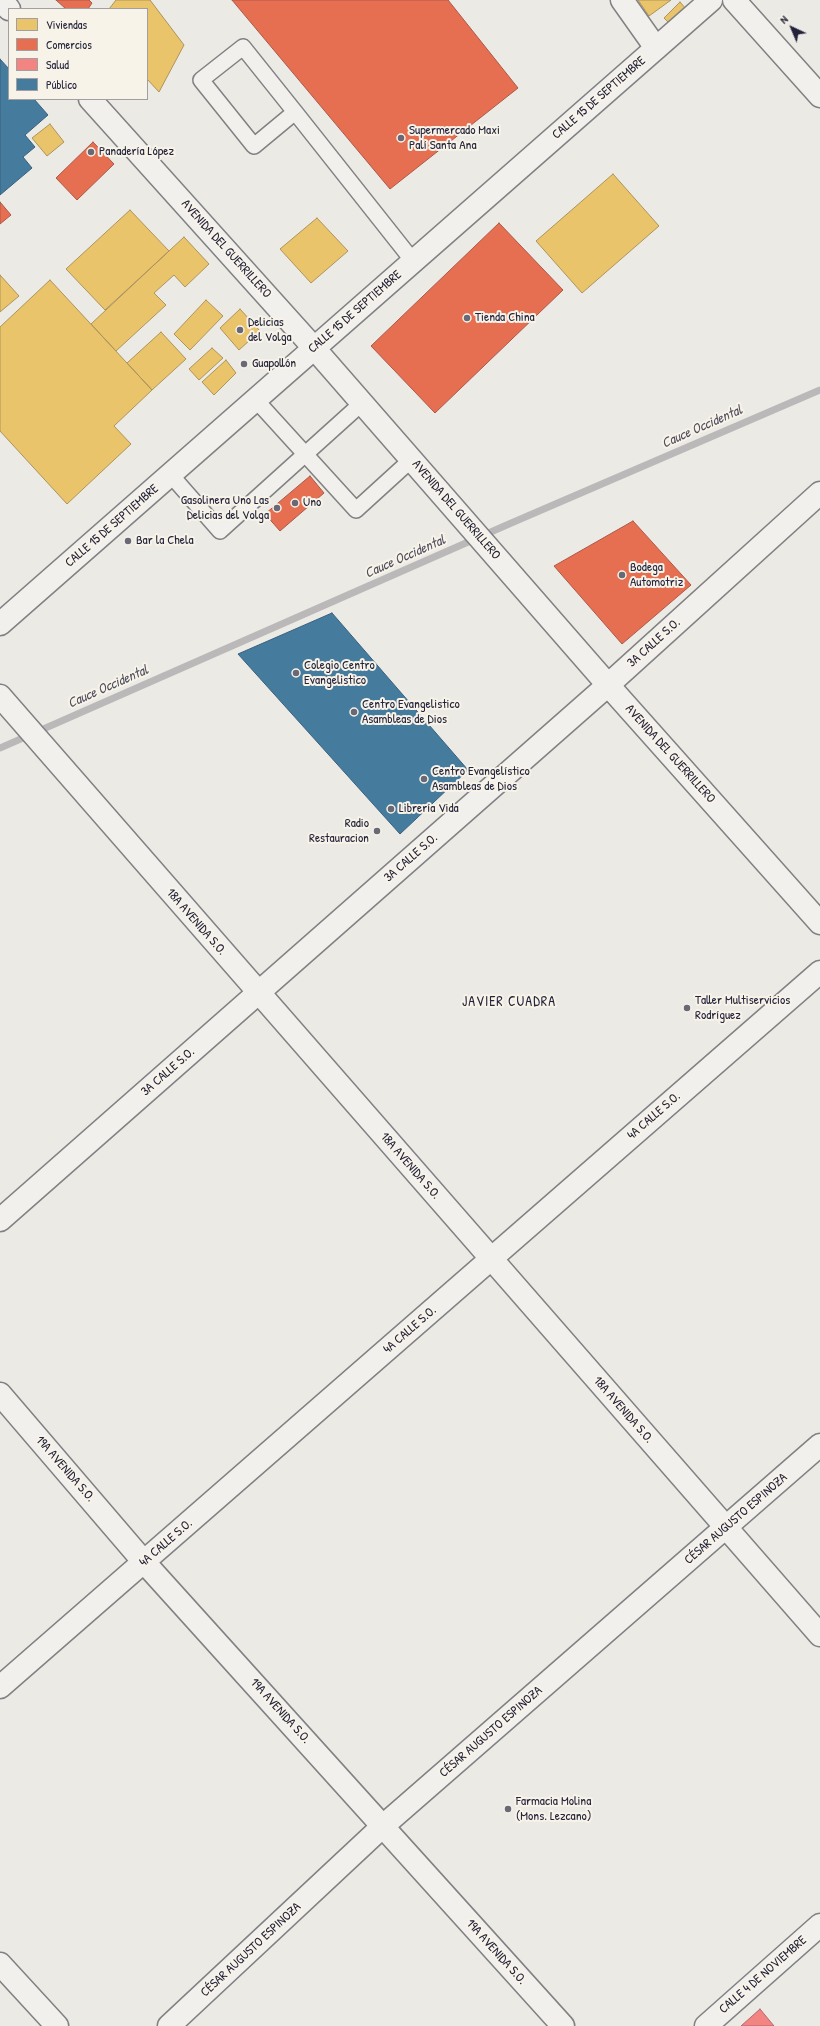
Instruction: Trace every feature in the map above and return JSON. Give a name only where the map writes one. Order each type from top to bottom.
[{"type":"street","points":[[1,0],[8,8]]},
{"type":"street","points":[[622,0],[656,48]]},
{"type":"street","name":"CALLE 15 DE SEPTIEMBRE","points":[[0,624],[711,0]]},
{"type":"street","points":[[734,0],[820,96]]},
{"type":"street","name":"AVENIDA DEL GUERRILLERO","points":[[91,100],[412,458],[608,685],[820,923]]},
{"type":"street","name":"3A CALLE S.O.","points":[[0,1220],[608,685],[820,493]]},
{"type":"street","name":"18A AVENIDA S.O.","points":[[0,696],[820,1635]]},
{"type":"street","name":"4A CALLE S.O.","points":[[0,1687],[820,972]]},
{"type":"street","name":"19A AVENIDA S.O.","points":[[0,1394],[144,1562],[563,2026]]},
{"type":"street","name":"CÉSAR AUGUSTO ESPINOZA","points":[[169,2026],[383,1826],[820,1445]]},
{"type":"street","name":"CALLE 4 DE NOVIEMBRE","points":[[706,2026],[820,1925]]},
{"type":"street","points":[[0,1964],[57,2026]]},
{"type":"lane","points":[[295,112],[254,146],[201,80],[243,47],[295,112],[413,261]]},
{"type":"lane","points":[[256,399],[356,510],[412,458]]},
{"type":"lane","points":[[170,474],[220,531],[362,403]]},
{"type":"building: Viviendas","points":[[116,0],[150,0],[184,45],[159,92],[148,80],[148,8],[110,8]]},
{"type":"building: Viviendas","points":[[638,0],[671,0],[649,16]]},
{"type":"building: Viviendas","points":[[680,2],[687,10],[671,25],[664,18]]},
{"type":"building: Viviendas","points":[[50,124],[64,142],[47,156],[32,138]]},
{"type":"building: Viviendas","points":[[613,174],[659,226],[582,293],[536,241]]},
{"type":"building: Viviendas","points":[[130,210],[169,251],[105,310],[66,269]]},
{"type":"building: Viviendas","points":[[317,218],[348,251],[311,283],[280,249]]},
{"type":"building: Viviendas","points":[[184,237],[209,264],[185,287],[174,275],[154,293],[166,305],[116,351],[91,324]]},
{"type":"building: Viviendas","points":[[0,275],[19,296],[0,312]]},
{"type":"building: Viviendas","points":[[50,280],[152,390],[114,426],[131,444],[67,504],[0,431],[0,327]]},
{"type":"building: Viviendas","points":[[206,300],[223,316],[190,350],[174,334]]},
{"type":"building: Viviendas","name":"Delicias del Volga","points":[[240,309],[260,331],[239,350],[220,328]]},
{"type":"building: Viviendas","points":[[161,332],[186,359],[152,390],[127,363]]},
{"type":"building: Viviendas","points":[[212,348],[223,358],[199,380],[189,369]]},
{"type":"building: Viviendas","points":[[226,360],[236,373],[214,395],[202,382]]},
{"type":"building: Comercios","points":[[56,0],[89,0],[92,3],[89,8],[65,8]]},
{"type":"building: Comercios","name":"Supermercado Maxi Palí Santa Ana","points":[[232,0],[448,0],[518,88],[390,189]]},
{"type":"building: Comercios","points":[[93,142],[114,164],[77,200],[56,178]]},
{"type":"building: Comercios","points":[[0,202],[11,215],[0,224]]},
{"type":"building: Comercios","name":"Tienda China","points":[[499,223],[563,290],[435,413],[371,346]]},
{"type":"building: Comercios","name":"Uno","points":[[310,476],[324,493],[280,531],[265,514]]},
{"type":"building: Comercios","name":"Bodega Automotriz","points":[[633,521],[691,585],[622,644],[554,566]]},
{"type":"building: Salud","points":[[760,2009],[774,2026],[741,2026]]},
{"type":"building: Público","points":[[0,59],[8,68],[8,100],[35,100],[48,115],[25,135],[35,147],[23,157],[32,168],[0,195]]},
{"type":"building: Público","name":"Centro Evangelistico Asambleas de Dios","points":[[332,613],[468,770],[400,834],[238,654]]},
{"type":"waterway","name":"Cauce Occidental","points":[[0,748],[509,524],[820,390]]},
{"type":"place","name":"Supermercado Maxi Palí Santa Ana","points":[[401,138]]},
{"type":"place","name":"Panadería López","points":[[91,152]]},
{"type":"place","name":"Tienda China","points":[[467,318]]},
{"type":"place","name":"Delicias del Volga","points":[[240,330]]},
{"type":"place","name":"Guapollón","points":[[244,364]]},
{"type":"place","name":"Uno","points":[[295,503]]},
{"type":"place","name":"Gasolinera Uno Las Delicias del Volga","points":[[277,508]]},
{"type":"place","name":"Bar la Chela","points":[[128,541]]},
{"type":"place","name":"Bodega Automotriz","points":[[622,575]]},
{"type":"place","name":"Colegio Centro Evangelistico","points":[[296,673]]},
{"type":"place","name":"Centro Evangelistico Asambleas de Dios","points":[[354,712]]},
{"type":"place","name":"Centro Evangelístico Asambleas de Dios","points":[[424,779]]},
{"type":"place","name":"Librería Vida","points":[[391,809]]},
{"type":"place","name":"Radio Restauracion","points":[[377,831]]},
{"type":"place","name":"Taller Multiservicios Rodríguez","points":[[687,1008]]},
{"type":"place","name":"Farmacia Molina (Mons. Lezcano)","points":[[508,1809]]},
{"type":"district","name":"JAVIER CUADRA","points":[[509,1002]]}]
